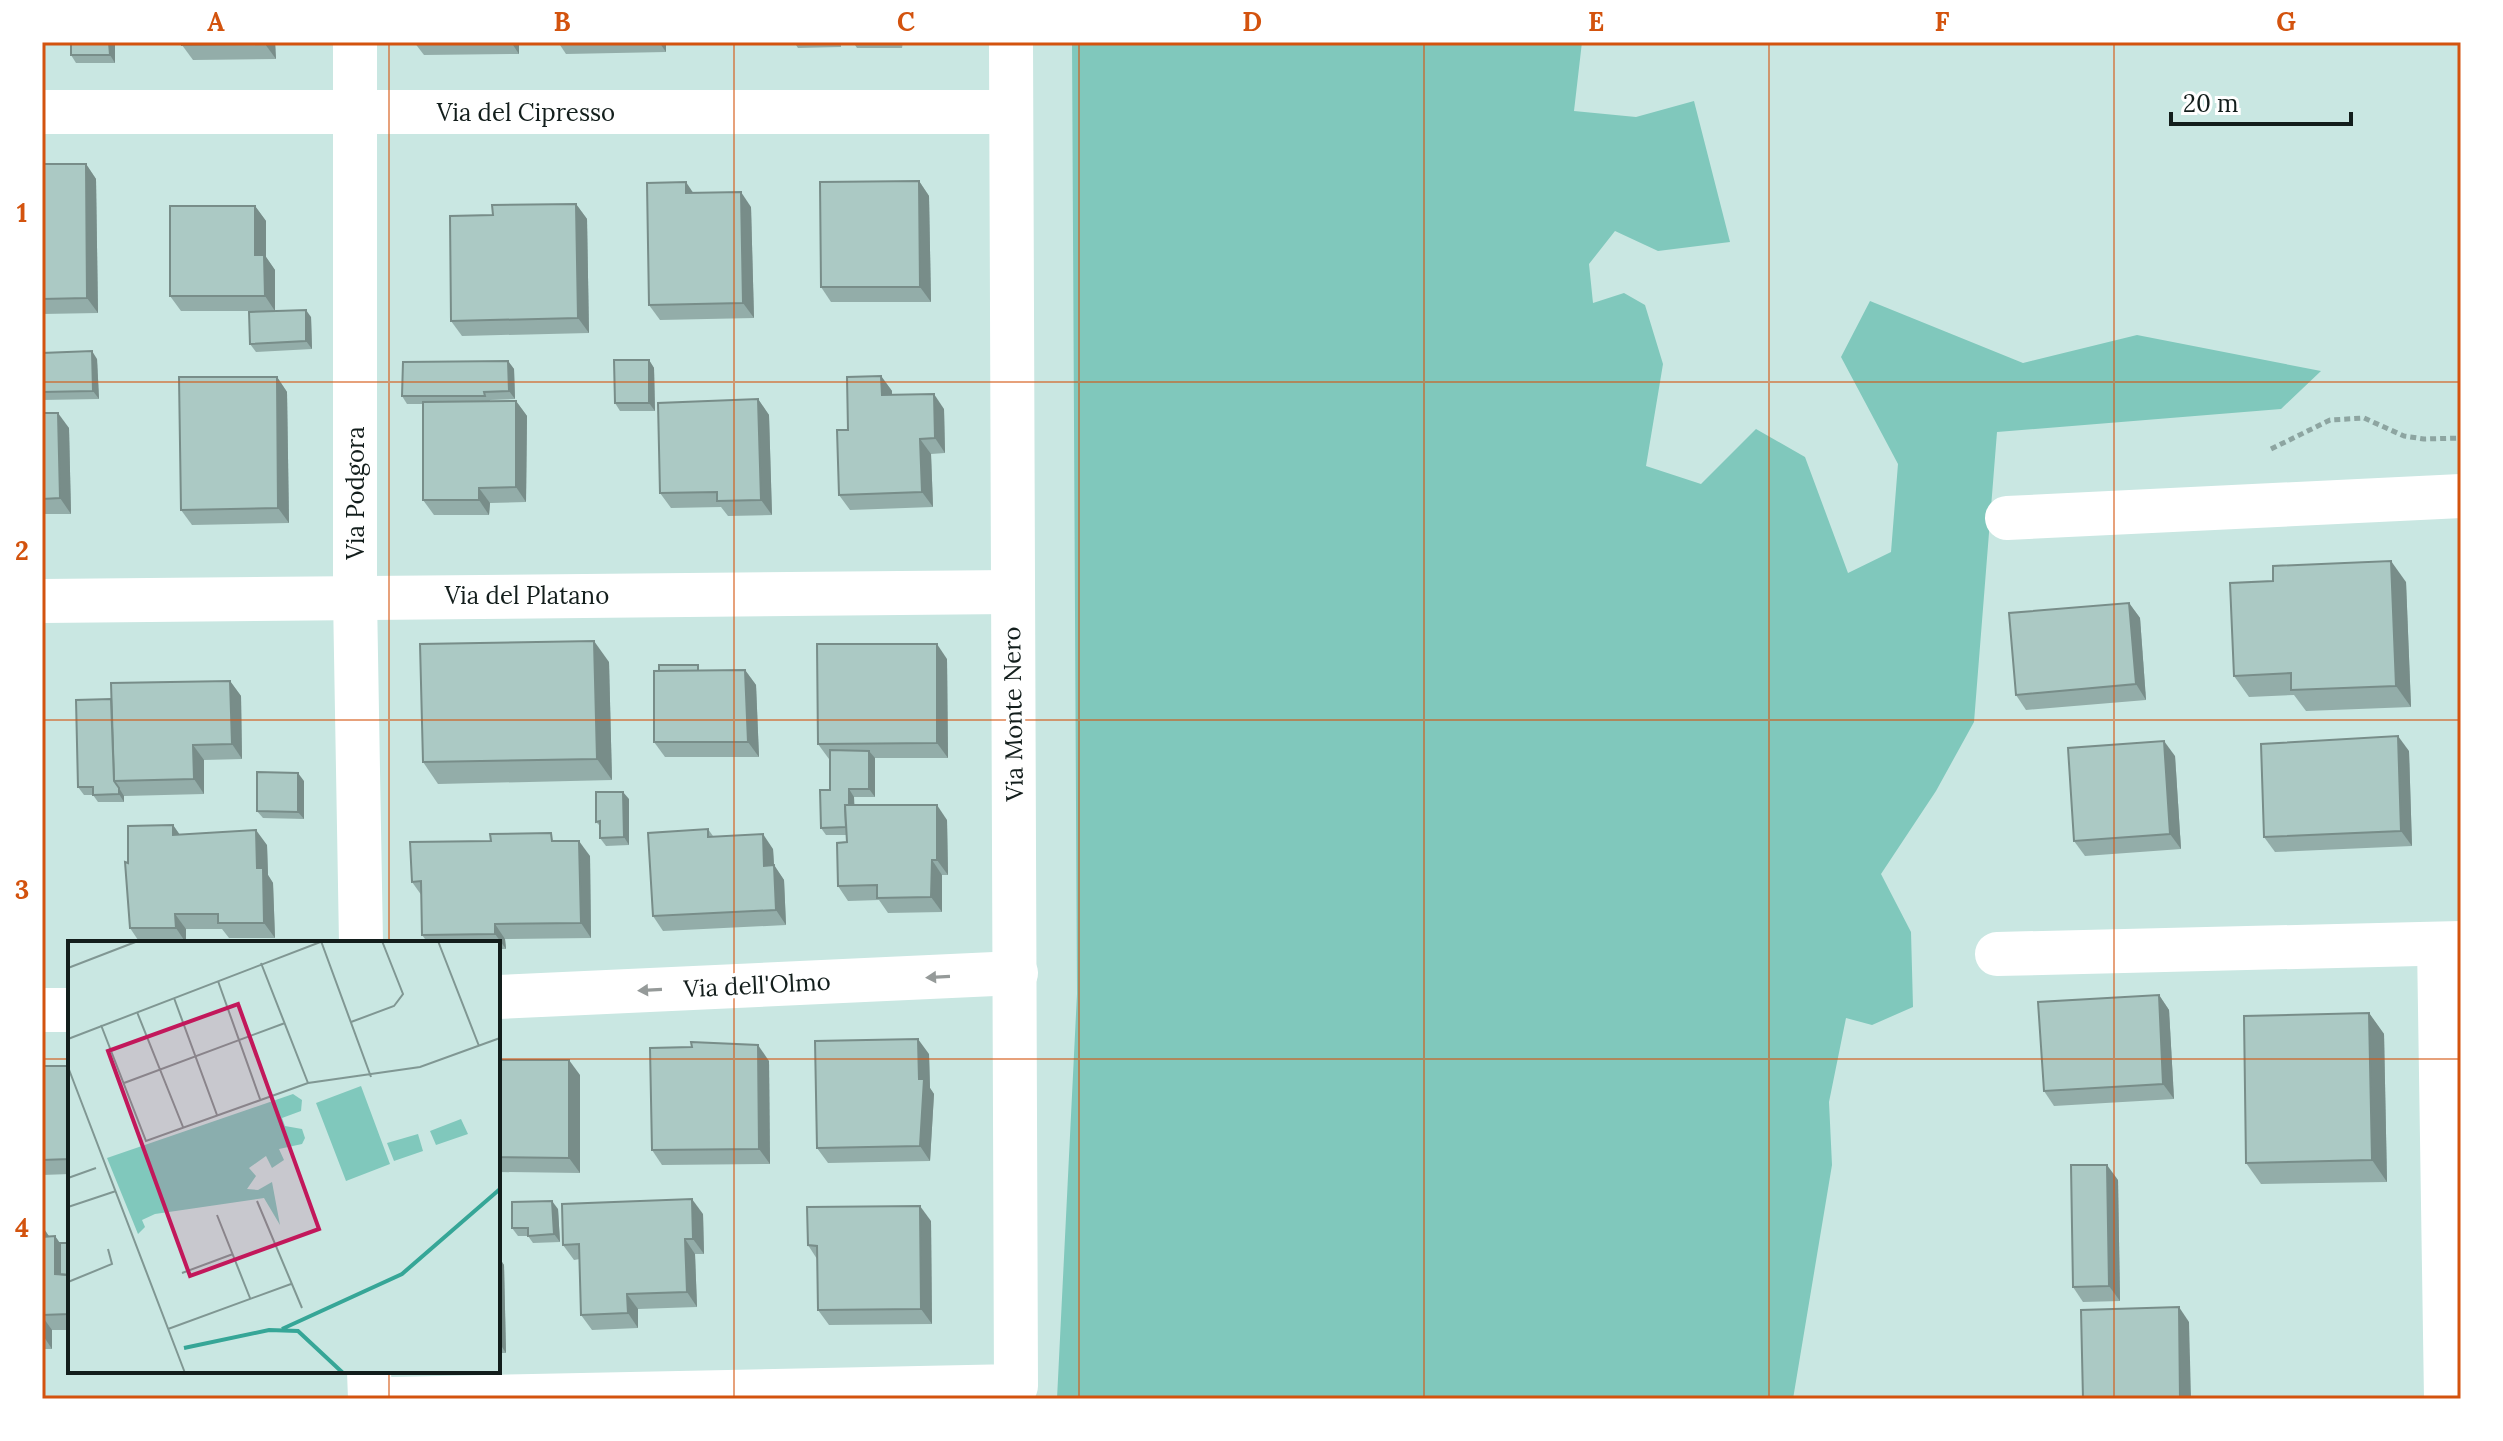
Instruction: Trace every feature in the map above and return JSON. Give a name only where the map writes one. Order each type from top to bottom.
[{"type":"street","name":"Via Podgora","points":[[355,42],[355,597],[361,941]]},
{"type":"street","name":"Via Monte Nero","points":[[391,1399],[1016,1386],[1011,42]]},
{"type":"street","name":"Via del Cipresso","points":[[42,112],[1009,112]]},
{"type":"street","points":[[2007,518],[2461,496]]},
{"type":"street","name":"Via del Platano","points":[[42,601],[1011,592]]},
{"type":"street","points":[[1997,954],[2450,943],[2446,1399]]},
{"type":"street","name":"Via dell'Olmo","points":[[500,997],[1016,973]]},
{"type":"street","points":[[42,1010],[68,1010]]},
{"type":"street","points":[[369,1373],[370,1399]]},
{"type":"path","points":[[2264,453],[2330,420],[2364,418],[2404,436],[2461,438]]},
{"type":"green space","points":[[1072,42],[1582,42],[1574,111],[1636,117],[1694,101],[1730,242],[1658,251],[1615,231],[1589,264],[1593,303],[1624,293],[1645,305],[1663,364],[1646,466],[1701,484],[1756,429],[1805,457],[1848,573],[1891,552],[1898,464],[1841,357],[1870,301],[2023,363],[2137,335],[2321,371],[2281,409],[1997,432],[1974,722],[1936,791],[1881,874],[1911,932],[1913,1007],[1872,1025],[1846,1018],[1829,1102],[1832,1165],[1793,1399],[1057,1399],[1077,994]]},
{"type":"building","points":[[71,42],[109,42],[110,55],[71,55]]},
{"type":"building","points":[[182,42],[265,42],[265,44],[182,45]]},
{"type":"building","points":[[42,164],[86,164],[87,298],[42,299]]},
{"type":"building","points":[[919,181],[920,287],[821,287],[820,182]]},
{"type":"building","points":[[686,182],[686,193],[741,192],[743,303],[649,305],[647,183]]},
{"type":"building","points":[[576,204],[578,318],[451,321],[450,216],[493,215],[492,205]]},
{"type":"building","points":[[170,206],[255,206],[255,255],[264,255],[265,296],[170,296]]},
{"type":"building","points":[[306,310],[306,341],[250,344],[249,312]]},
{"type":"building","points":[[92,351],[93,391],[42,392],[42,353]]},
{"type":"building","points":[[614,360],[649,360],[649,403],[615,403]]},
{"type":"building","points":[[508,361],[509,391],[484,392],[485,396],[402,396],[403,362]]},
{"type":"building","points":[[881,376],[882,395],[934,394],[935,438],[920,439],[922,492],[839,495],[837,430],[848,430],[847,377]]},
{"type":"building","points":[[179,377],[277,377],[278,508],[181,510]]},
{"type":"building","points":[[758,399],[761,500],[717,501],[717,492],[660,493],[658,403]]},
{"type":"building","points":[[516,401],[516,487],[479,488],[479,500],[423,500],[423,402]]},
{"type":"building","points":[[42,413],[58,413],[60,498],[42,499]]},
{"type":"building","points":[[2391,561],[2396,686],[2291,690],[2291,673],[2234,676],[2230,583],[2273,581],[2273,566]]},
{"type":"building","points":[[2129,603],[2136,684],[2016,695],[2009,613]]},
{"type":"building","points":[[594,641],[597,759],[423,762],[420,644]]},
{"type":"building","points":[[817,644],[937,644],[937,743],[818,744]]},
{"type":"building","points":[[659,665],[698,665],[698,671],[659,671]]},
{"type":"building","points":[[745,670],[748,742],[654,742],[654,671]]},
{"type":"building","points":[[230,681],[232,744],[193,745],[194,779],[114,781],[111,683]]},
{"type":"building","points":[[111,699],[114,781],[119,794],[93,795],[93,787],[78,787],[76,700]]},
{"type":"building","points":[[2398,736],[2401,831],[2264,837],[2261,744]]},
{"type":"building","points":[[2164,741],[2170,834],[2074,841],[2068,748]]},
{"type":"building","points":[[830,750],[869,751],[869,789],[849,789],[849,805],[845,805],[846,827],[821,828],[820,790],[830,790]]},
{"type":"building","points":[[257,772],[298,773],[298,812],[257,811]]},
{"type":"building","points":[[596,792],[623,792],[624,837],[600,838],[600,821],[596,822]]},
{"type":"building","points":[[845,805],[937,805],[937,860],[932,860],[931,897],[877,898],[877,885],[838,886],[837,843],[847,842]]},
{"type":"building","points":[[173,825],[173,835],[256,830],[257,868],[263,868],[264,923],[218,923],[218,914],[175,914],[176,928],[130,928],[125,862],[128,863],[128,826]]},
{"type":"building","points":[[708,829],[708,837],[763,834],[764,866],[774,865],[776,910],[653,916],[648,833]]},
{"type":"building","points":[[551,833],[552,841],[579,841],[581,923],[495,924],[495,934],[422,935],[421,881],[412,882],[410,842],[491,841],[490,834]]},
{"type":"building","points":[[2159,995],[2163,1084],[2044,1091],[2038,1002]]},
{"type":"building","points":[[2369,1013],[2372,1160],[2246,1163],[2244,1016]]},
{"type":"building","points":[[918,1039],[919,1079],[924,1079],[920,1146],[817,1148],[815,1041]]},
{"type":"building","points":[[691,1042],[758,1045],[759,1149],[652,1150],[650,1048],[692,1047]]},
{"type":"building","points":[[500,1060],[569,1060],[569,1158],[500,1157]]},
{"type":"building","points":[[42,1066],[68,1066],[68,1159],[42,1160]]},
{"type":"building","points":[[2071,1165],[2107,1165],[2109,1286],[2073,1287]]},
{"type":"building","points":[[692,1199],[693,1239],[685,1239],[687,1292],[627,1294],[628,1313],[581,1315],[579,1244],[563,1245],[562,1204]]},
{"type":"building","points":[[552,1201],[554,1234],[528,1236],[528,1228],[512,1228],[512,1202]]},
{"type":"building","points":[[920,1206],[921,1309],[818,1310],[817,1246],[808,1245],[807,1207]]},
{"type":"building","points":[[55,1236],[55,1274],[68,1275],[68,1314],[42,1315],[42,1237]]},
{"type":"building","points":[[60,1243],[68,1243],[68,1275],[60,1274]]},
{"type":"building","points":[[2179,1307],[2180,1399],[2083,1399],[2081,1310]]}]
